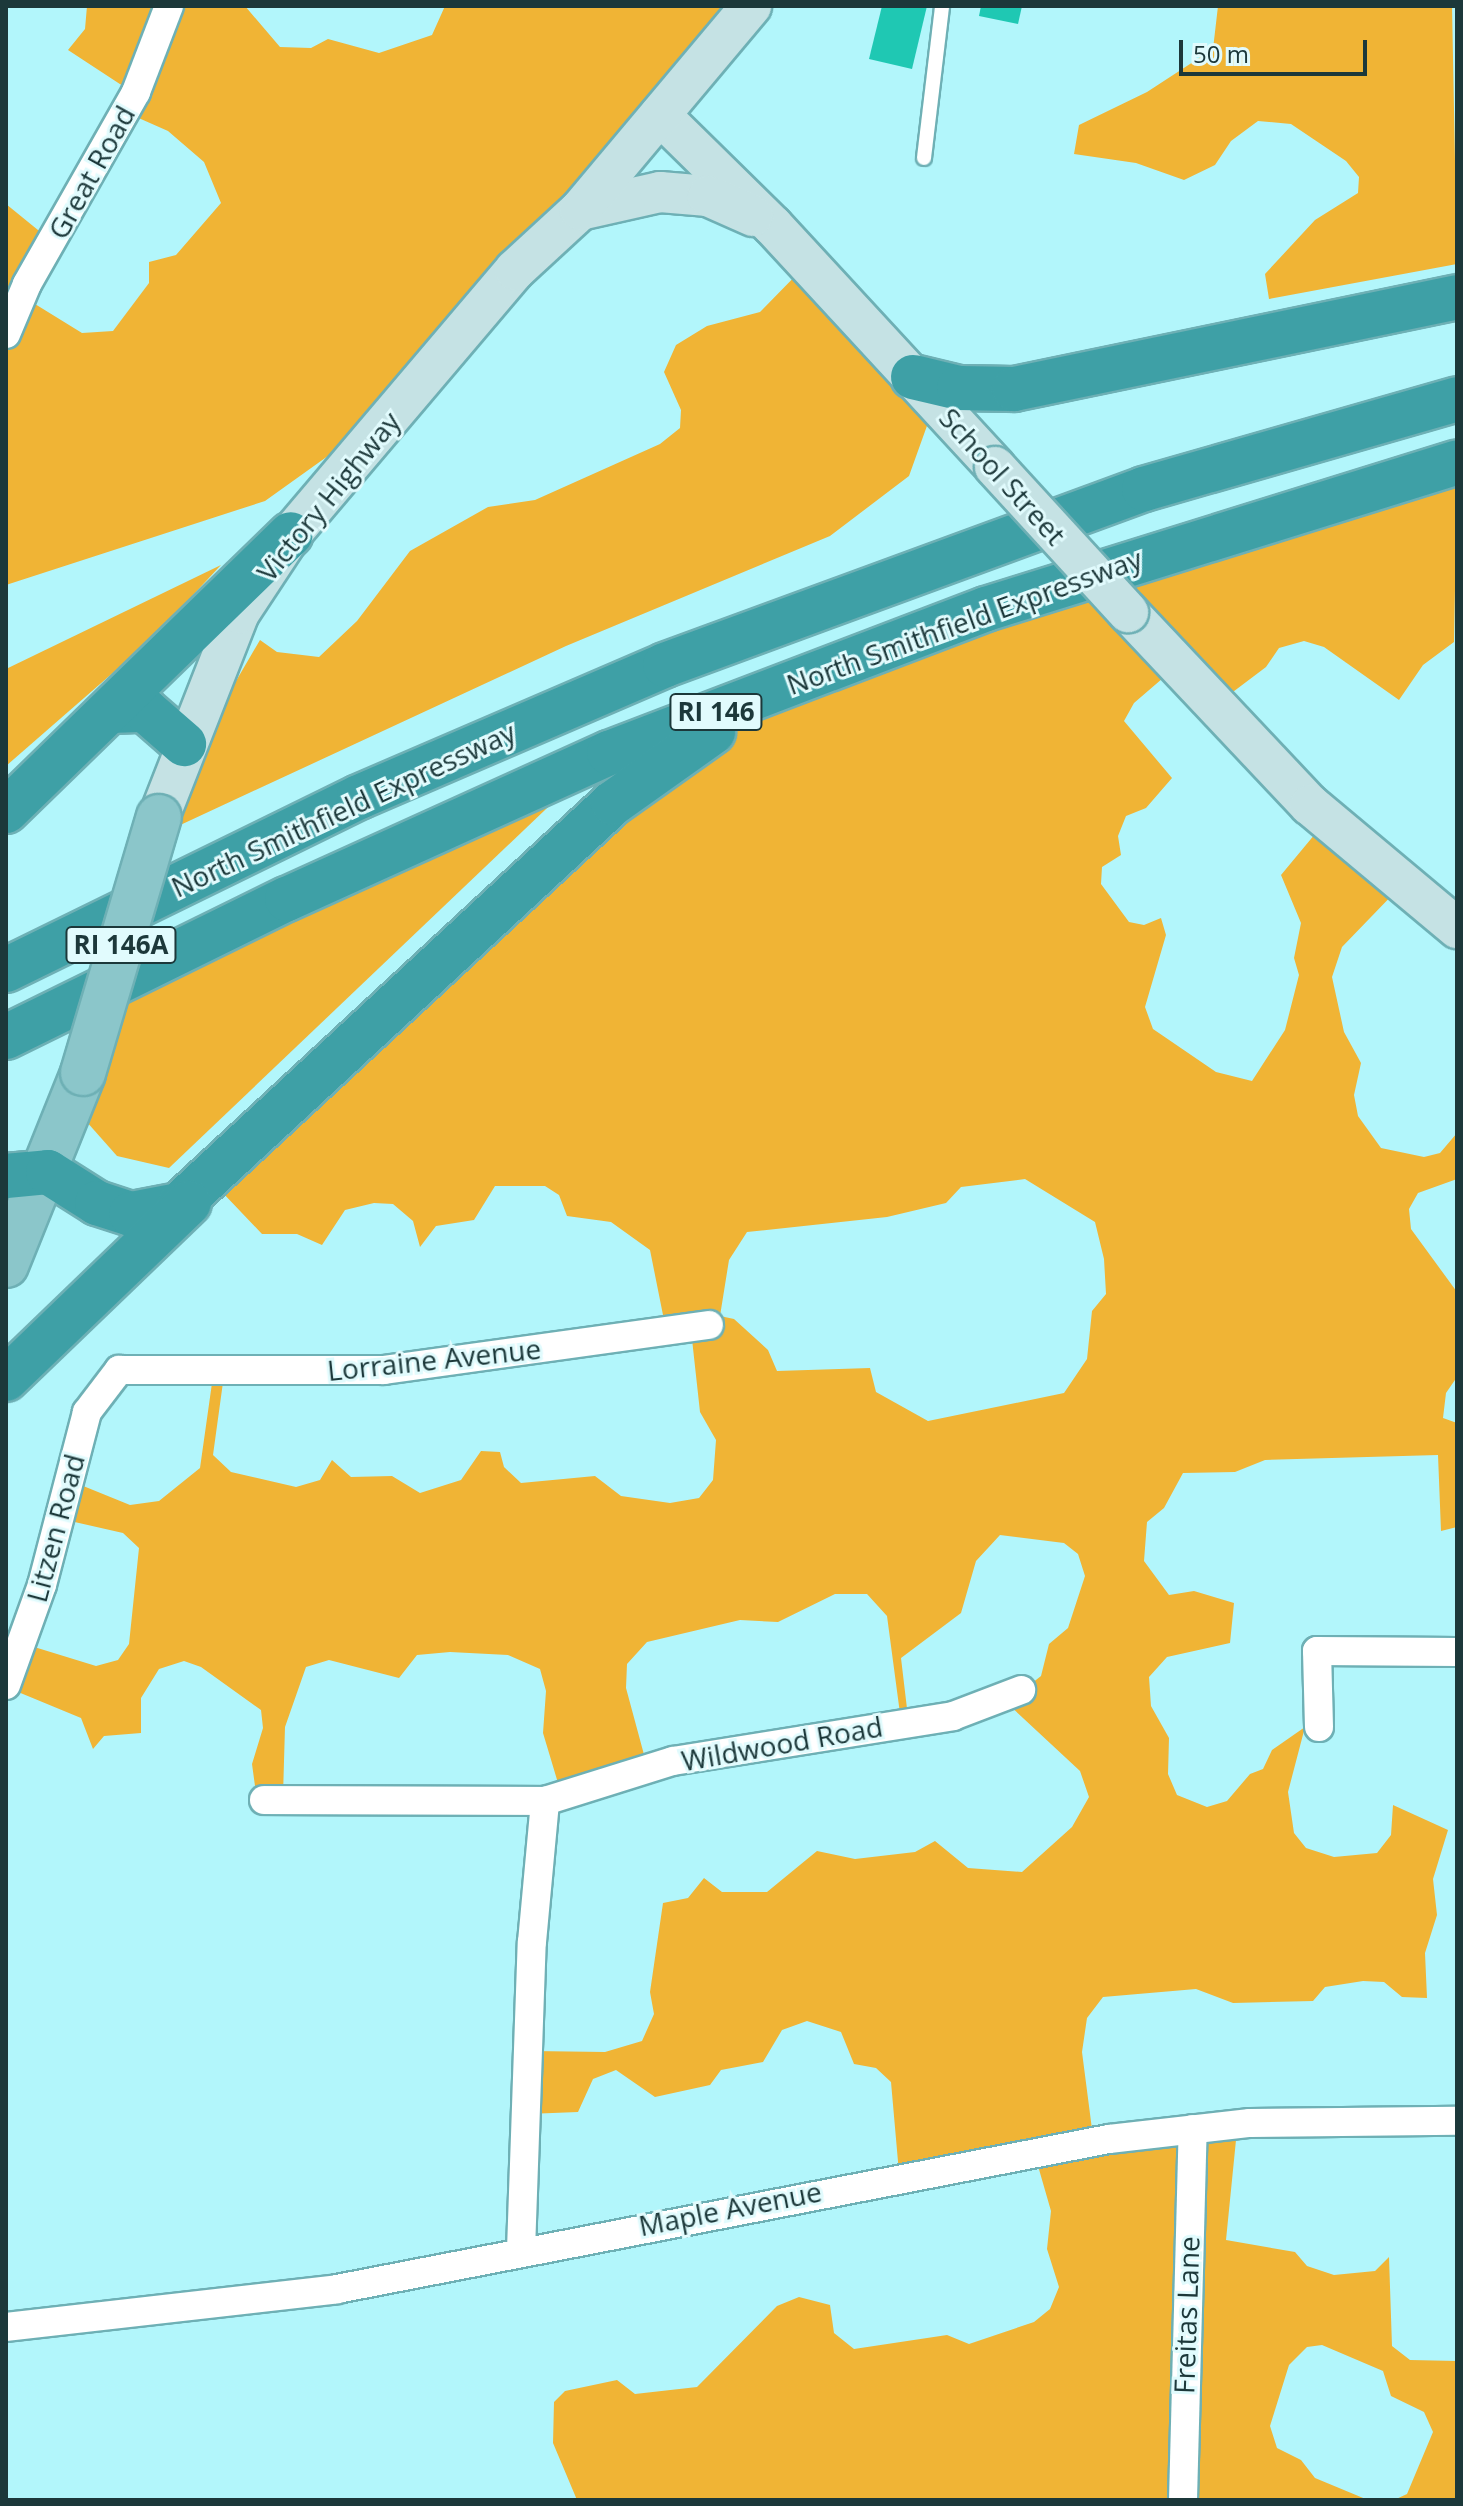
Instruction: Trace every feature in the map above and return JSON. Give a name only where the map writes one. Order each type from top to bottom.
[{"type":"highway","points":[[913,377],[959,388],[1014,389],[1457,297]]},
{"type":"highway","name":"North Smithfield Expressway","points":[[6,970],[359,797],[665,665],[1144,489],[1457,399]]},
{"type":"highway","name":"North Smithfield Expressway","points":[[6,1037],[508,797],[857,656],[1118,564],[1457,462]]},
{"type":"highway","points":[[6,811],[291,534]]},
{"type":"highway","points":[[6,1379],[613,803],[735,718],[857,656]]},
{"type":"highway","points":[[110,711],[145,710],[184,744]]},
{"type":"highway","points":[[27,1174],[131,1214],[163,1212],[207,1186]]},
{"type":"main road","name":"Victory Highway","points":[[6,1265],[27,1174],[83,1073],[159,817],[184,744],[239,613],[291,534],[515,270],[580,210],[751,6]]},
{"type":"main road","name":"School Street","points":[[660,115],[773,226],[1310,805],[1457,928]]},
{"type":"main road","points":[[580,210],[660,192],[708,196],[773,226]]},
{"type":"street","name":"Great Road","points":[[6,334],[27,284],[136,92],[169,6]]},
{"type":"street","name":"Lorraine Avenue","points":[[112,1376],[139,1366],[188,1374],[384,1370],[709,1325]]},
{"type":"street","name":"Litzen Road","points":[[6,1685],[42,1585],[87,1412],[112,1376]]},
{"type":"street","points":[[1319,1727],[1317,1651],[1457,1652]]},
{"type":"street","name":"Wildwood Road","points":[[264,1800],[545,1801],[673,1761],[953,1716],[1021,1690]]},
{"type":"street","points":[[521,2250],[532,1942],[545,1801]]},
{"type":"street","name":"Maple Avenue","points":[[6,2327],[337,2289],[926,2170],[1193,2129],[1303,2121],[1457,2121]]},
{"type":"street","name":"Freitas Lane","points":[[1183,2500],[1193,2129]]},
{"type":"lane","points":[[924,158],[942,6]]},
{"type":"shaded area","points":[[87,6],[245,6],[280,47],[311,48],[328,39],[379,53],[432,35],[445,6],[751,6],[402,403],[265,501],[6,585],[6,204],[49,239],[22,296],[82,333],[113,331],[149,283],[149,262],[176,255],[221,203],[204,162],[168,131],[125,112],[129,90],[68,50],[85,29]]},
{"type":"shaded area","points":[[1218,6],[1452,6],[1457,264],[1269,299],[1265,274],[1315,220],[1358,193],[1359,177],[1346,161],[1291,124],[1258,121],[1231,141],[1215,165],[1184,180],[1136,163],[1074,154],[1079,125],[1147,92],[1213,49]]},
{"type":"shaded area","points":[[806,265],[928,423],[909,476],[830,536],[566,646],[176,827],[215,717],[260,640],[277,652],[319,657],[357,621],[410,551],[488,507],[535,500],[660,444],[680,428],[681,410],[664,372],[676,345],[707,326],[760,312]]},
{"type":"shaded area","points":[[1457,483],[1454,642],[1423,665],[1399,700],[1324,647],[1304,641],[1279,648],[1266,667],[1213,707],[1170,672],[1134,703],[1124,721],[1172,778],[1146,808],[1126,816],[1118,836],[1121,855],[1102,867],[1101,884],[1129,922],[1144,925],[1161,918],[1166,935],[1145,1007],[1153,1029],[1216,1072],[1252,1081],[1285,1030],[1299,975],[1294,958],[1301,923],[1281,875],[1325,822],[1399,888],[1342,947],[1332,977],[1344,1032],[1361,1063],[1354,1095],[1358,1116],[1381,1148],[1424,1157],[1440,1153],[1457,1133],[1457,1179],[1418,1193],[1409,1209],[1411,1229],[1457,1292],[1457,1377],[1446,1393],[1443,1418],[1457,1423],[1457,1527],[1441,1531],[1438,1455],[1265,1460],[1235,1472],[1183,1473],[1164,1508],[1147,1522],[1144,1561],[1169,1595],[1194,1591],[1234,1603],[1230,1643],[1167,1657],[1149,1677],[1151,1706],[1169,1738],[1168,1774],[1177,1795],[1207,1807],[1227,1801],[1250,1774],[1263,1769],[1272,1750],[1305,1727],[1288,1792],[1294,1833],[1306,1848],[1334,1857],[1377,1853],[1391,1835],[1393,1805],[1448,1830],[1433,1879],[1437,1915],[1425,1953],[1427,1998],[1402,1997],[1384,1982],[1363,1981],[1325,1987],[1313,2001],[1233,2003],[1196,1989],[1103,1997],[1087,2018],[1082,2052],[1093,2137],[1237,2130],[1226,2240],[1295,2252],[1307,2266],[1334,2275],[1375,2271],[1389,2257],[1392,2346],[1410,2360],[1457,2361],[1457,2500],[1394,2500],[1407,2494],[1433,2432],[1424,2412],[1391,2396],[1383,2371],[1322,2345],[1307,2347],[1289,2365],[1270,2426],[1277,2448],[1301,2460],[1315,2478],[1368,2500],[577,2500],[553,2443],[554,2402],[565,2391],[617,2380],[635,2394],[697,2387],[777,2306],[799,2297],[830,2305],[834,2333],[854,2349],[947,2335],[969,2344],[1034,2322],[1050,2309],[1059,2287],[1047,2249],[1051,2211],[1034,2152],[899,2173],[891,2082],[876,2068],[854,2064],[841,2032],[807,2021],[782,2030],[763,2062],[721,2070],[710,2085],[655,2097],[616,2070],[593,2079],[578,2112],[527,2114],[532,2051],[605,2052],[642,2041],[654,2014],[650,1992],[663,1903],[688,1898],[704,1878],[722,1892],[767,1892],[817,1851],[855,1859],[915,1852],[935,1841],[968,1868],[1022,1872],[1072,1827],[1089,1797],[1080,1771],[1007,1703],[1041,1676],[1049,1644],[1068,1628],[1085,1576],[1078,1554],[1064,1543],[1000,1535],[976,1561],[961,1613],[901,1658],[908,1717],[901,1721],[887,1616],[867,1594],[835,1594],[778,1622],[740,1620],[647,1642],[627,1664],[626,1688],[646,1762],[561,1793],[543,1733],[546,1691],[540,1669],[508,1655],[450,1652],[417,1655],[399,1678],[329,1660],[306,1667],[285,1727],[283,1796],[268,1801],[255,1786],[252,1764],[263,1728],[261,1710],[201,1667],[184,1661],[159,1669],[141,1698],[141,1733],[104,1736],[93,1749],[81,1718],[6,1687],[18,1642],[96,1666],[118,1660],[129,1644],[139,1548],[123,1533],[57,1518],[66,1479],[130,1505],[159,1501],[200,1468],[213,1376],[224,1375],[213,1455],[231,1472],[296,1487],[320,1480],[332,1460],[351,1477],[392,1476],[420,1493],[461,1480],[481,1451],[500,1452],[504,1467],[521,1483],[595,1476],[621,1496],[670,1503],[699,1498],[713,1480],[716,1440],[700,1412],[691,1330],[665,1325],[650,1250],[611,1222],[567,1216],[559,1195],[545,1186],[495,1186],[474,1220],[436,1226],[420,1247],[413,1221],[393,1204],[374,1203],[345,1210],[322,1245],[297,1234],[262,1234],[221,1191],[721,730],[815,674]],"holes":[[[1025,1179],[1095,1222],[1104,1259],[1106,1294],[1092,1311],[1087,1359],[1064,1393],[928,1421],[876,1392],[870,1368],[777,1371],[768,1350],[734,1319],[720,1316],[729,1260],[747,1232],[887,1217],[946,1203],[961,1187]]]},
{"type":"shaded area","points":[[221,565],[154,637],[6,766],[6,669]]},
{"type":"shaded area","points":[[567,789],[169,1168],[117,1156],[78,1112],[116,990]]},
{"type":"building","points":[[882,6],[927,6],[912,69],[869,59]]},
{"type":"building","points":[[981,6],[1022,6],[1018,24],[979,16]]}]
